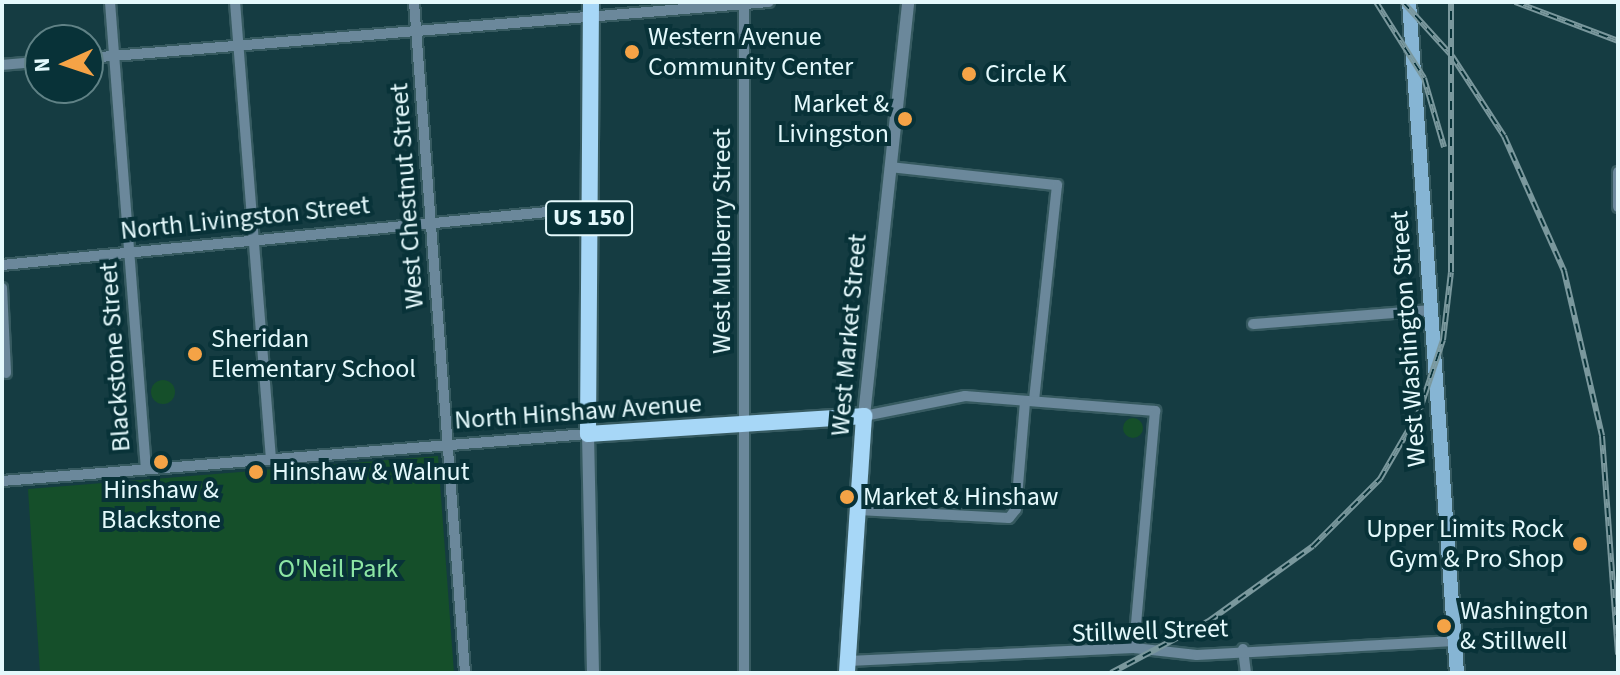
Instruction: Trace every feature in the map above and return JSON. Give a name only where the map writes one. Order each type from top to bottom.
[{"type":"main road","name":"West Washington Street","points":[[1409,2],[1457,673]]},
{"type":"main road","name":"US 150","points":[[588,434],[591,9]]},
{"type":"main road","name":"North Hinshaw Avenue","points":[[588,434],[864,416]]},
{"type":"main road","name":"West Market Street","points":[[847,667],[864,416]]},
{"type":"street","name":"Blackstone Street","points":[[110,2],[146,469]]},
{"type":"street","points":[[235,2],[271,460]]},
{"type":"street","name":"West Chestnut Street","points":[[414,2],[465,673]]},
{"type":"street","points":[[104,57],[416,31],[591,9],[769,2]]},
{"type":"street","name":"West Market Street","points":[[864,416],[908,2]]},
{"type":"street","name":"West Mulberry Street","points":[[744,3],[744,673]]},
{"type":"street","points":[[2,65],[24,63]]},
{"type":"street","points":[[858,510],[1012,516],[1057,185],[890,167]]},
{"type":"street","points":[[1618,172],[1618,207]]},
{"type":"street","name":"North Livingston Street","points":[[2,265],[253,236],[589,208]]},
{"type":"street","points":[[2,288],[6,373]]},
{"type":"street","points":[[1253,324],[1429,310]]},
{"type":"street","name":"North Hinshaw Avenue","points":[[864,416],[965,396],[1155,411],[1134,648]]},
{"type":"street","points":[[588,434],[593,673]]},
{"type":"street","name":"North Hinshaw Avenue","points":[[2,481],[588,434]]},
{"type":"street","name":"Stillwell Street","points":[[847,667],[1134,648],[1179,655],[1243,649],[1455,641]]},
{"type":"street","points":[[1243,649],[1246,673]]},
{"type":"green space","points":[[163,380],[174,387],[175,392],[168,403],[163,404],[152,397],[151,392],[158,381]]},
{"type":"green space","points":[[1133,418],[1140,421],[1143,428],[1140,435],[1133,438],[1126,435],[1123,428],[1126,421]]},
{"type":"green space","name":"O'Neil Park","points":[[438,456],[454,673],[40,673],[28,489]]},
{"type":"railway","points":[[1376,2],[1424,78],[1444,147]]},
{"type":"railway","points":[[1403,2],[1452,56],[1504,136],[1564,271],[1602,436],[1618,654]]},
{"type":"railway","points":[[1111,673],[1209,621],[1313,546],[1380,479],[1419,412],[1443,340],[1451,272],[1451,2]]},
{"type":"railway","points":[[1515,2],[1618,41]]},
{"type":"place","name":"Western Avenue Community Center","points":[[632,52]]},
{"type":"place","name":"Circle K","points":[[969,74]]},
{"type":"place","name":"Market & Livingston","points":[[905,119]]},
{"type":"place","name":"Sheridan Elementary School","points":[[195,354]]},
{"type":"place","name":"Hinshaw & Blackstone","points":[[161,462]]},
{"type":"place","name":"Hinshaw & Walnut","points":[[256,472]]},
{"type":"place","name":"Market & Hinshaw","points":[[847,497]]},
{"type":"place","name":"Upper Limits Rock Gym & Pro Shop","points":[[1580,544]]},
{"type":"place","name":"Washington & Stillwell","points":[[1444,626]]}]
